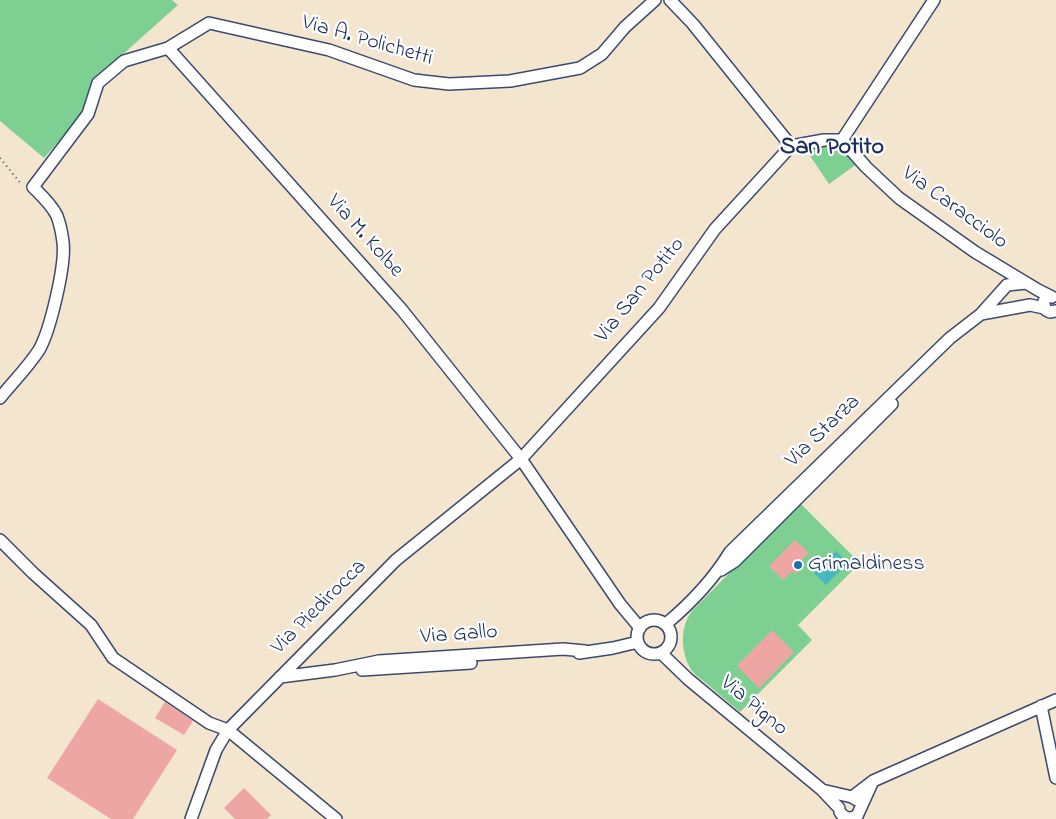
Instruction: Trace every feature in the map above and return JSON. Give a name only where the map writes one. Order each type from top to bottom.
[{"type":"street","name":"Via A. Polichetti","points":[[33,187],[88,114],[98,83],[124,61],[168,48],[209,23],[329,50],[414,80],[449,84],[510,81],[580,68],[602,54],[625,27],[655,0]]},
{"type":"street","points":[[670,0],[693,24],[791,146],[824,140],[842,140],[934,0]]},
{"type":"street","name":"Via M. Kolbe","points":[[168,48],[402,310],[521,459]]},
{"type":"street","name":"Via Caracciolo","points":[[842,140],[866,167],[899,198],[976,252],[1054,298]]},
{"type":"street","name":"Via San Potito","points":[[521,459],[659,308],[715,229],[791,146]]},
{"type":"street","points":[[0,398],[39,350],[46,331],[63,257],[63,243],[57,215],[33,187]]},
{"type":"street","name":"Via Starza","points":[[666,624],[684,609],[717,572],[736,561],[953,344],[966,327],[981,314],[1007,285],[1026,283]]},
{"type":"street","points":[[1052,312],[1045,300],[1054,298]]},
{"type":"street","points":[[981,314],[1030,305],[1052,312]]},
{"type":"street","points":[[521,459],[620,604],[640,628]]},
{"type":"street","name":"Via Piedirocca","points":[[191,819],[216,750],[228,730],[396,560],[521,459]]},
{"type":"street","points":[[0,540],[33,573],[91,625],[113,658],[209,722],[228,730],[336,819]]},
{"type":"street","points":[[650,620],[666,624],[672,637],[670,645],[661,653],[650,654],[638,642],[640,628],[650,620]]},
{"type":"street","name":"Via Gallo","points":[[280,677],[335,670],[378,670],[564,656],[638,642]]},
{"type":"street","name":"Via Pigno","points":[[661,653],[688,679],[821,789],[843,815]]},
{"type":"street","points":[[858,815],[843,815],[840,802],[872,782],[1056,700]]},
{"type":"street","points":[[1041,706],[1053,753],[1056,778]]},
{"type":"street","points":[[858,815],[872,782]]},
{"type":"street","name":"Via Pigno","points":[[821,789],[850,797]]},
{"type":"street","points":[[850,797],[859,802],[858,815]]},
{"type":"path","points":[[0,158],[22,185],[33,187]]},
{"type":"green space","points":[[0,0],[172,0],[178,5],[94,80],[84,113],[44,158],[0,121]]},
{"type":"green space","points":[[842,140],[861,161],[829,184],[802,144]]},
{"type":"green space","points":[[799,502],[860,563],[798,625],[812,640],[740,712],[692,671],[684,649],[683,633],[685,625],[692,611]]},
{"type":"water","points":[[836,551],[848,563],[826,585],[814,573]]},
{"type":"building","points":[[795,540],[809,553],[798,563],[802,567],[795,574],[792,571],[783,580],[769,566]]},
{"type":"building","points":[[772,630],[794,652],[759,688],[737,666]]},
{"type":"building","points":[[98,699],[177,750],[133,819],[111,819],[47,778]]},
{"type":"building","points":[[165,702],[193,721],[184,735],[155,718]]},
{"type":"building","points":[[244,788],[271,815],[267,819],[235,819],[224,808]]},
{"type":"place","name":"Grimaldiness","points":[[798,565]]},
{"type":"district","name":"San Potito","points":[[832,149]]}]
